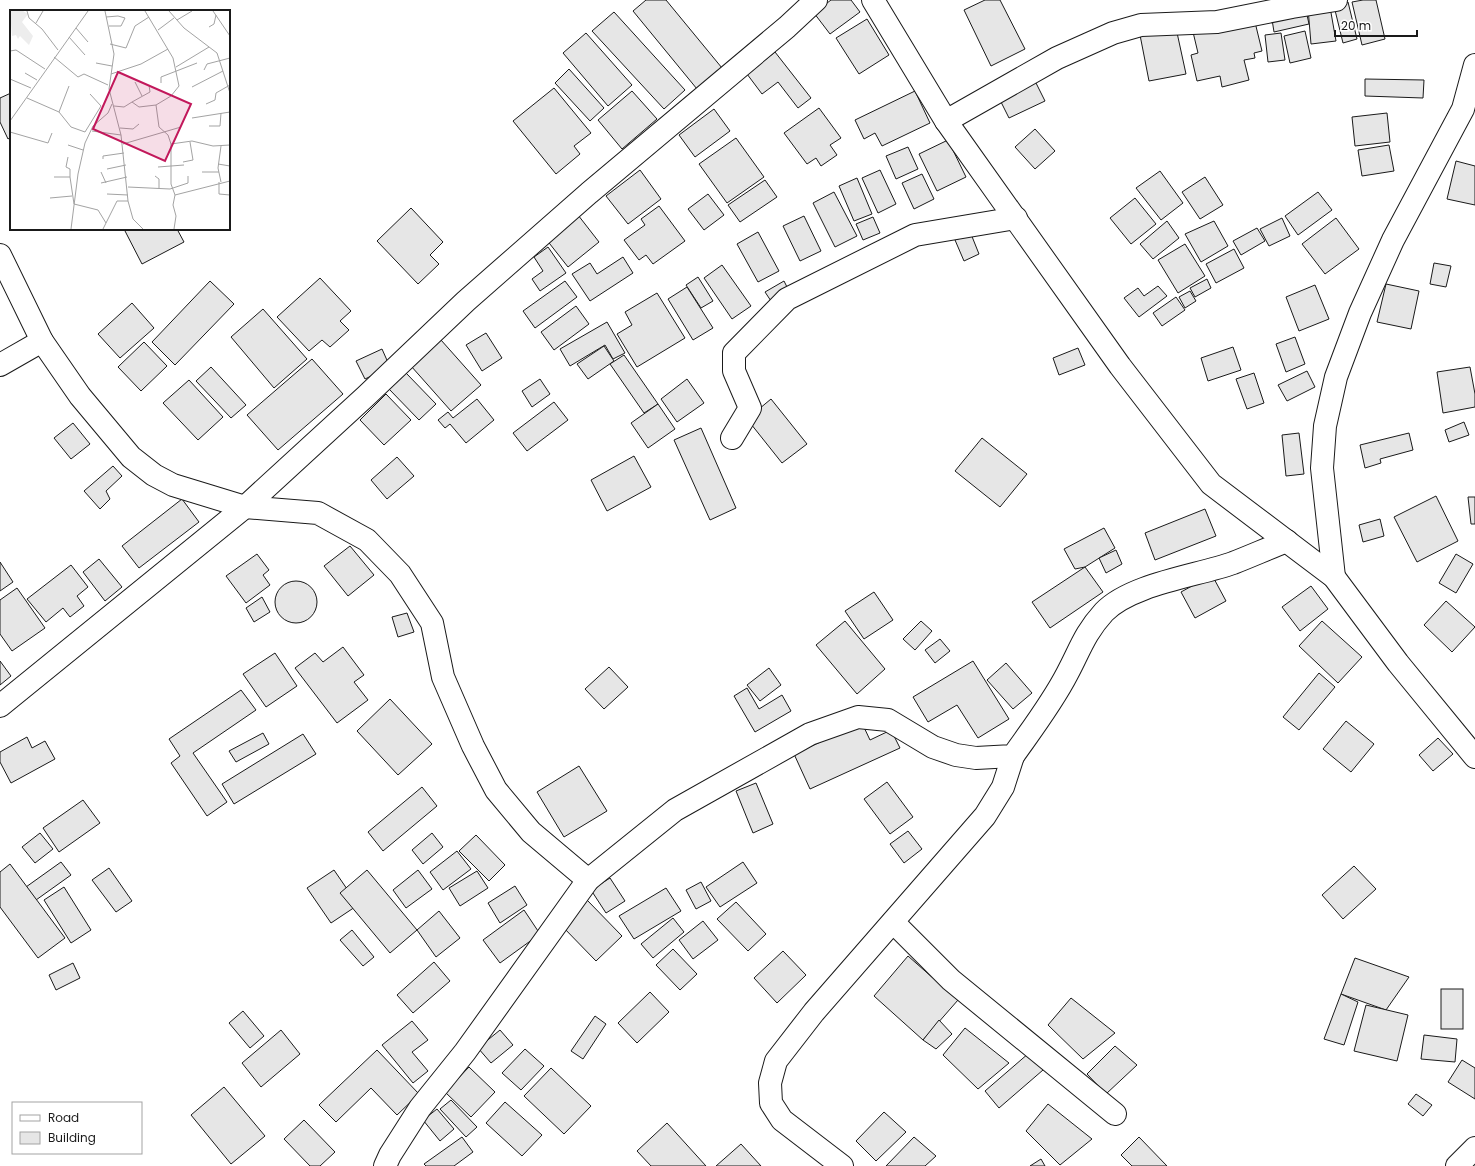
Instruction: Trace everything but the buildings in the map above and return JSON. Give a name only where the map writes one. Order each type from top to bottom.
[{"type":"street","points":[[0,706],[245,507],[366,396],[466,301],[589,193],[787,27],[816,0]]},
{"type":"street","points":[[873,0],[946,121],[1120,366],[1211,484],[1334,578],[1398,663],[1475,756]]},
{"type":"street","points":[[946,121],[1057,58],[1113,33],[1141,25],[1217,22],[1336,0]]},
{"type":"street","points":[[1334,578],[1322,468],[1325,426],[1336,377],[1360,313],[1394,240],[1463,109],[1475,65]]},
{"type":"street","points":[[732,438],[750,408],[734,371],[734,353],[787,298],[915,235],[1016,218]]},
{"type":"street","points":[[0,255],[42,341],[80,396],[131,457],[154,475],[173,485],[245,507],[318,513],[367,540],[400,574],[432,623],[443,677],[473,746],[496,790],[531,832],[588,880]]},
{"type":"street","points":[[0,365],[42,341]]},
{"type":"street","points":[[842,1166],[782,1120],[771,1103],[770,1082],[776,1060],[814,1012],[985,816],[1003,787],[1013,756],[1038,722],[1067,675],[1086,634],[1105,611],[1131,594],[1233,563],[1287,541]]},
{"type":"street","points":[[385,1166],[390,1155],[420,1108],[465,1052],[588,880],[675,810],[810,734],[858,717],[888,720],[933,746],[956,755],[976,758],[1013,756]]},
{"type":"street","points":[[893,922],[951,980],[1116,1114]]},
{"type":"street","points":[[1457,1166],[1475,1148]]}]
